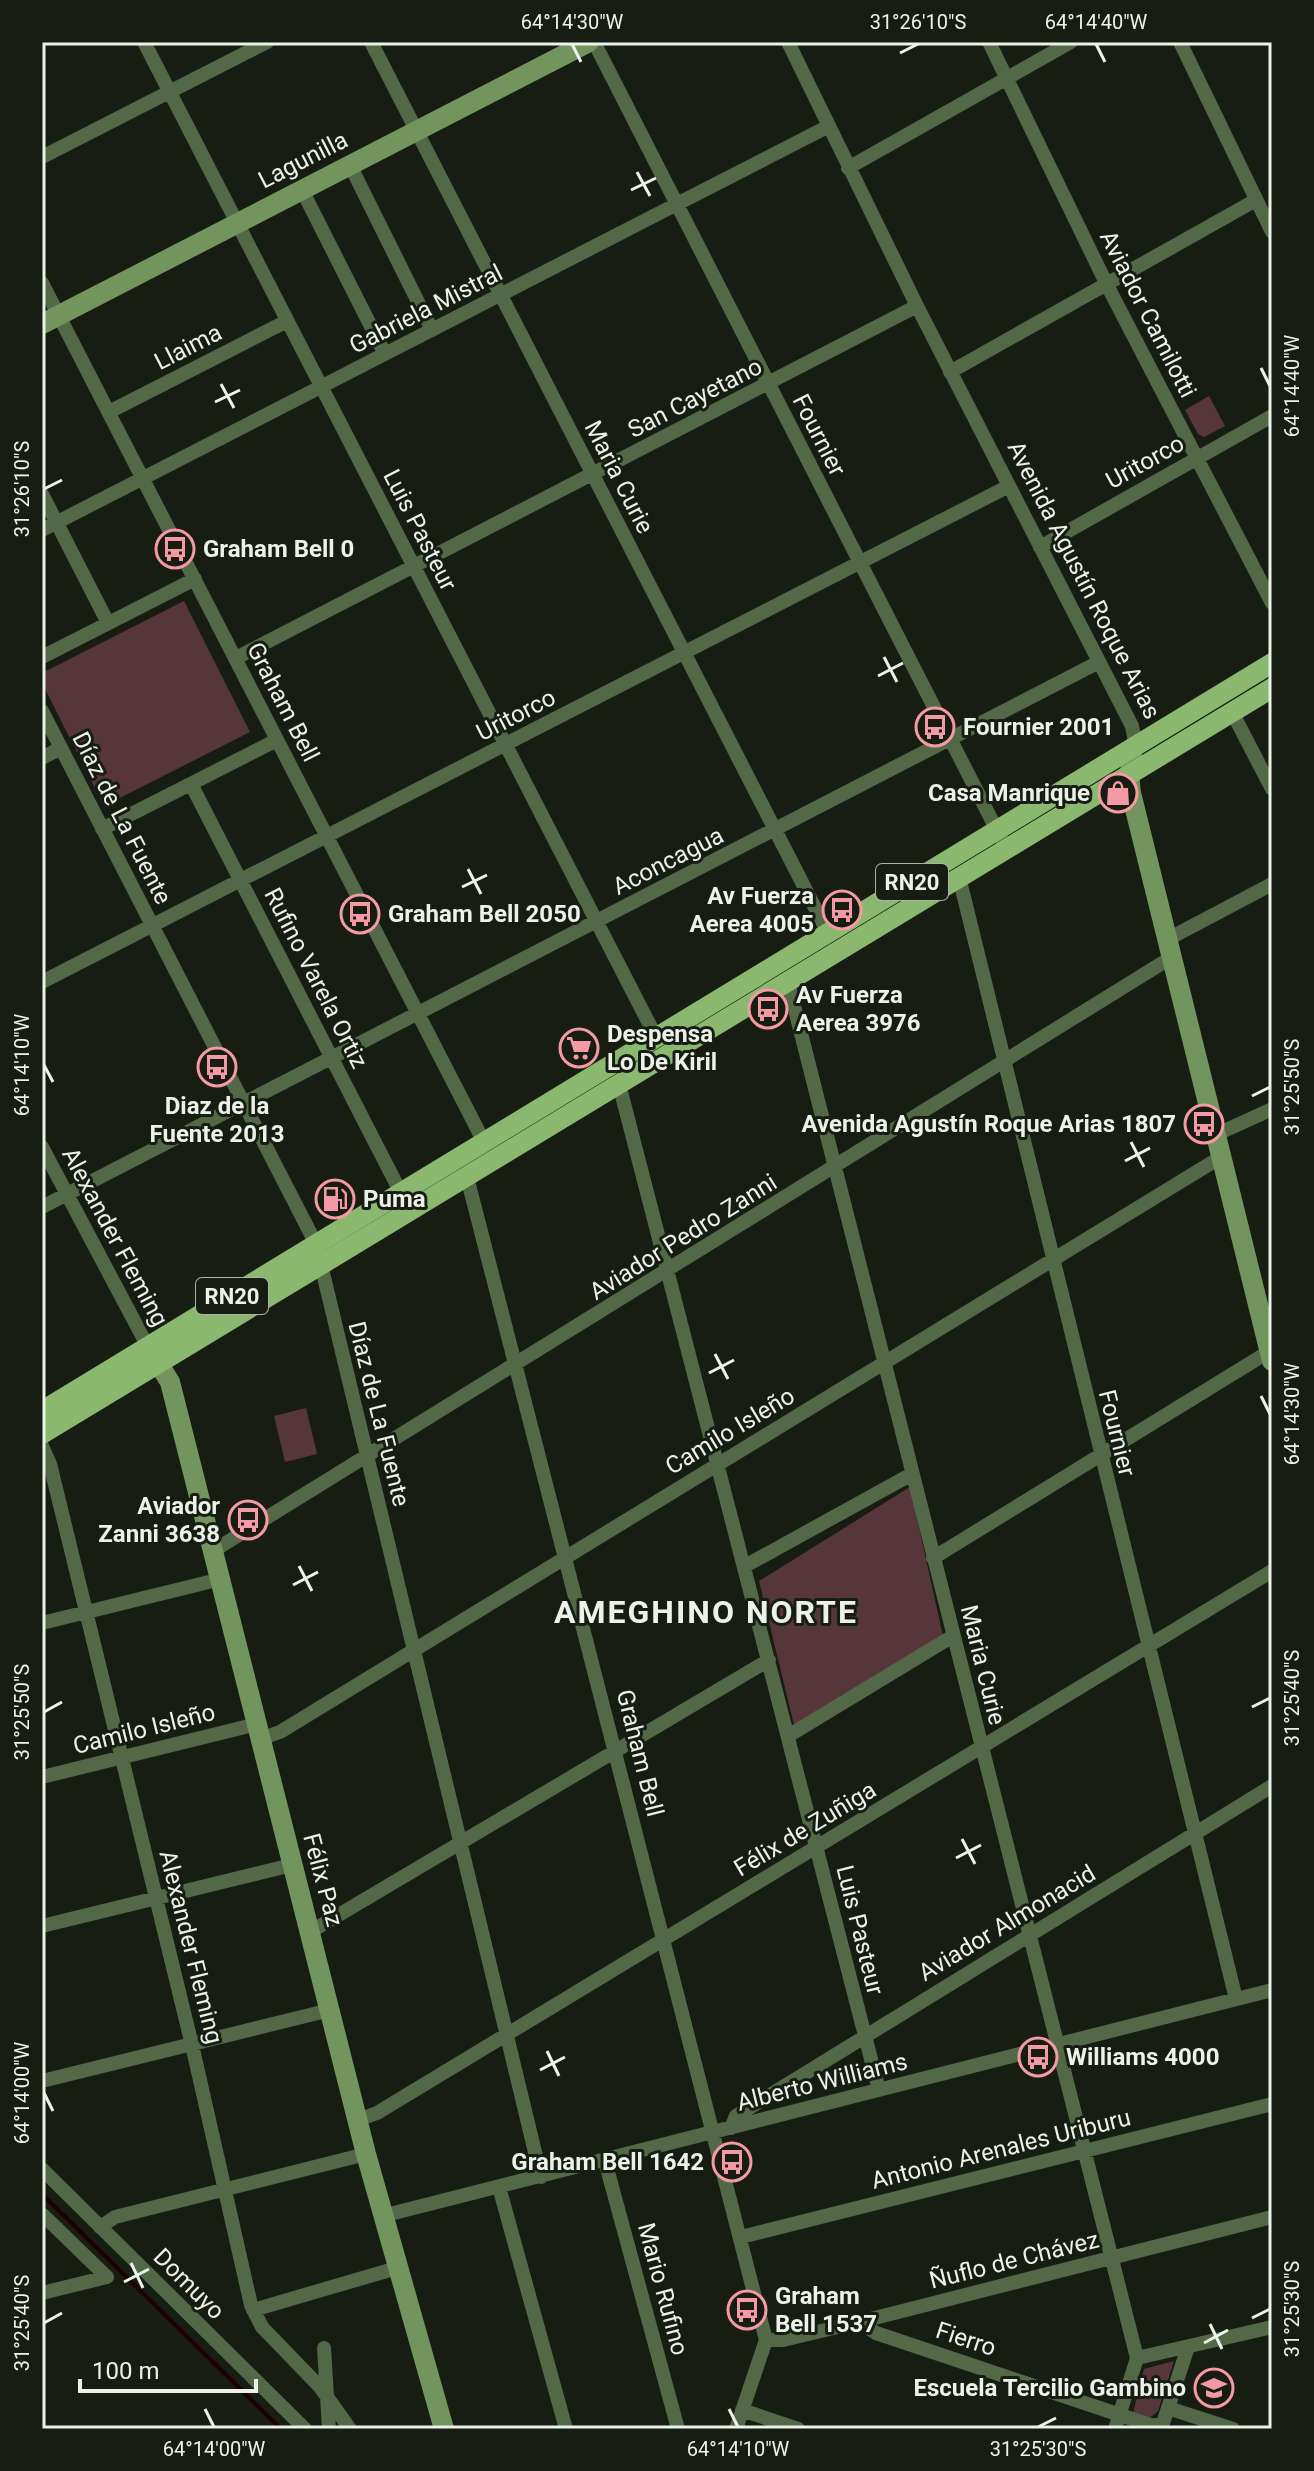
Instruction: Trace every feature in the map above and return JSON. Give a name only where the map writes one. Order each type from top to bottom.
[{"type":"main road","name":"Lagunilla","points":[[50,320],[591,42]]},
{"type":"main road","name":"RN20","points":[[42,1434],[959,877],[1002,839],[1136,747],[1272,663]]},
{"type":"main road","name":"RN20","points":[[42,1411],[828,933],[1129,775],[1272,688]]},
{"type":"main road","name":"Avenida Agustín Roque Arias","points":[[1136,747],[1129,775],[1215,1135],[1270,1346]]},
{"type":"main road","name":"Félix Paz","points":[[148,1347],[170,1382],[382,2216],[444,2429]]},
{"type":"street","name":"Luis Pasteur","points":[[144,42],[656,1037]]},
{"type":"street","points":[[42,157],[267,42]]},
{"type":"street","name":"Maria Curie","points":[[371,42],[828,933]]},
{"type":"street","name":"Fournier","points":[[591,42],[1002,839]]},
{"type":"street","name":"Avenida Agustín Roque Arias","points":[[788,42],[950,372],[1132,726],[1136,747]]},
{"type":"street","name":"Aviador Camilotti","points":[[989,42],[1107,285],[1272,603]]},
{"type":"street","points":[[848,168],[1071,42]]},
{"type":"street","points":[[1180,42],[1262,202],[1272,232]]},
{"type":"street","name":"Gabriela Mistral","points":[[42,530],[829,126]]},
{"type":"street","points":[[350,165],[432,330]]},
{"type":"street","points":[[302,190],[385,354]]},
{"type":"street","points":[[950,372],[1262,202]]},
{"type":"street","name":"Graham Bell","points":[[42,283],[50,320],[109,412],[484,1142]]},
{"type":"street","name":"San Cayetano","points":[[236,658],[917,306]]},
{"type":"street","name":"Llaima","points":[[109,412],[287,321]]},
{"type":"street","name":"Uritorco","points":[[1040,547],[1272,416]]},
{"type":"street","name":"Uritorco","points":[[42,982],[1009,486]]},
{"type":"street","points":[[42,494],[108,623]]},
{"type":"street","points":[[42,657],[195,579]]},
{"type":"street","name":"Aconcagua","points":[[42,1207],[1099,662]]},
{"type":"street","name":"Díaz de La Fuente","points":[[42,711],[316,1244],[319,1268],[369,1457],[541,2177]]},
{"type":"street","points":[[1232,712],[1272,789]]},
{"type":"street","points":[[102,829],[277,740]]},
{"type":"street","points":[[42,758],[61,748]]},
{"type":"street","name":"Rufino Varela Ortiz","points":[[191,784],[401,1193]]},
{"type":"street","name":"Fournier","points":[[959,877],[1236,1999]]},
{"type":"street","name":"Aviador Pedro Zanni","points":[[213,1551],[838,1168],[1272,884]]},
{"type":"street","name":"Maria Curie","points":[[788,982],[838,1168],[883,1365],[1137,2358]]},
{"type":"street","name":"Luis Pasteur","points":[[619,1084],[670,1271],[879,2090]]},
{"type":"street","points":[[1215,1135],[1272,1109]]},
{"type":"street","name":"Alexander Fleming","points":[[42,1147],[148,1347]]},
{"type":"street","name":"Camilo Isleño","points":[[42,1777],[120,1757],[258,1732],[280,1732],[1221,1157]]},
{"type":"street","name":"Graham Bell","points":[[467,1177],[766,2340]]},
{"type":"street","points":[[933,1558],[1270,1346]]},
{"type":"street","name":"Alexander Fleming","points":[[42,1446],[157,1898],[253,2310],[262,2327],[330,2401],[350,2429]]},
{"type":"street","points":[[745,1566],[912,1474]]},
{"type":"street","name":"Félix de Zuñiga","points":[[358,2120],[377,2113],[665,1941],[1272,1571]]},
{"type":"street","points":[[42,1623],[221,1579]]},
{"type":"street","points":[[788,1736],[953,1636]]},
{"type":"street","points":[[310,1932],[769,1660]]},
{"type":"street","name":"Aviador Almonacid","points":[[731,2128],[736,2116],[863,2035],[1272,1786]]},
{"type":"street","points":[[42,1926],[292,1865]]},
{"type":"street","name":"Alberto Williams","points":[[382,2216],[1272,1990]]},
{"type":"street","points":[[42,2081],[330,2010]]},
{"type":"street","name":"Antonio Arenales Uriburu","points":[[741,2237],[1272,2104]]},
{"type":"street","points":[[100,2227],[115,2217],[366,2154]]},
{"type":"street","name":"Mario Rufino","points":[[605,2161],[678,2429]]},
{"type":"street","name":"Domuyo","points":[[42,2169],[305,2429]]},
{"type":"street","points":[[499,2187],[566,2429]]},
{"type":"street","points":[[42,2214],[107,2277],[42,2293]]},
{"type":"street","name":"Ñuflo de Chávez","points":[[766,2340],[783,2340],[859,2322],[1272,2217]]},
{"type":"street","points":[[253,2310],[397,2268]]},
{"type":"street","name":"Fierro","points":[[859,2322],[876,2333],[1159,2426],[1168,2408]]},
{"type":"street","points":[[1115,2429],[1137,2358],[1272,2327]]},
{"type":"street","points":[[736,2429],[766,2340]]},
{"type":"street","points":[[1188,2347],[1168,2408],[1233,2429]]},
{"type":"street","points":[[324,2348],[330,2401],[329,2429]]},
{"type":"street","points":[[742,2410],[798,2429]]},
{"type":"shaded area","points":[[1209,396],[1225,426],[1204,437],[1198,434],[1185,410]]},
{"type":"shaded area","points":[[184,601],[250,732],[104,806],[42,683],[42,673]]},
{"type":"shaded area","points":[[306,1408],[317,1454],[285,1462],[274,1416]]},
{"type":"shaded area","points":[[910,1487],[943,1636],[794,1725],[759,1581]]},
{"type":"shaded area","points":[[1174,2361],[1158,2411],[1150,2418],[1133,2413],[1144,2369]]},
{"type":"waterway","points":[[42,2194],[281,2429]]},
{"type":"place","name":"Graham Bell 0","points":[[175,549]]},
{"type":"place","name":"Fournier 2001","points":[[935,727]]},
{"type":"place","name":"Casa Manrique","points":[[1118,793]]},
{"type":"place","name":"Av Fuerza Aerea 4005","points":[[842,910]]},
{"type":"place","name":"Graham Bell 2050","points":[[360,914]]},
{"type":"place","name":"Av Fuerza Aerea 3976","points":[[768,1009]]},
{"type":"place","name":"Despensa Lo De Kiril","points":[[579,1048]]},
{"type":"place","name":"Diaz de la Fuente 2013","points":[[217,1067]]},
{"type":"place","name":"Avenida Agustín Roque Arias 1807","points":[[1204,1124]]},
{"type":"place","name":"Puma","points":[[335,1199]]},
{"type":"place","name":"Aviador Zanni 3638","points":[[248,1520]]},
{"type":"place","name":"Williams 4000","points":[[1038,2057]]},
{"type":"place","name":"Graham Bell 1642","points":[[732,2162]]},
{"type":"place","name":"Graham Bell 1537","points":[[747,2310]]},
{"type":"place","name":"Escuela Tercilio Gambino","points":[[1214,2388]]},
{"type":"district","name":"AMEGHINO NORTE","points":[[706,1612]]}]
